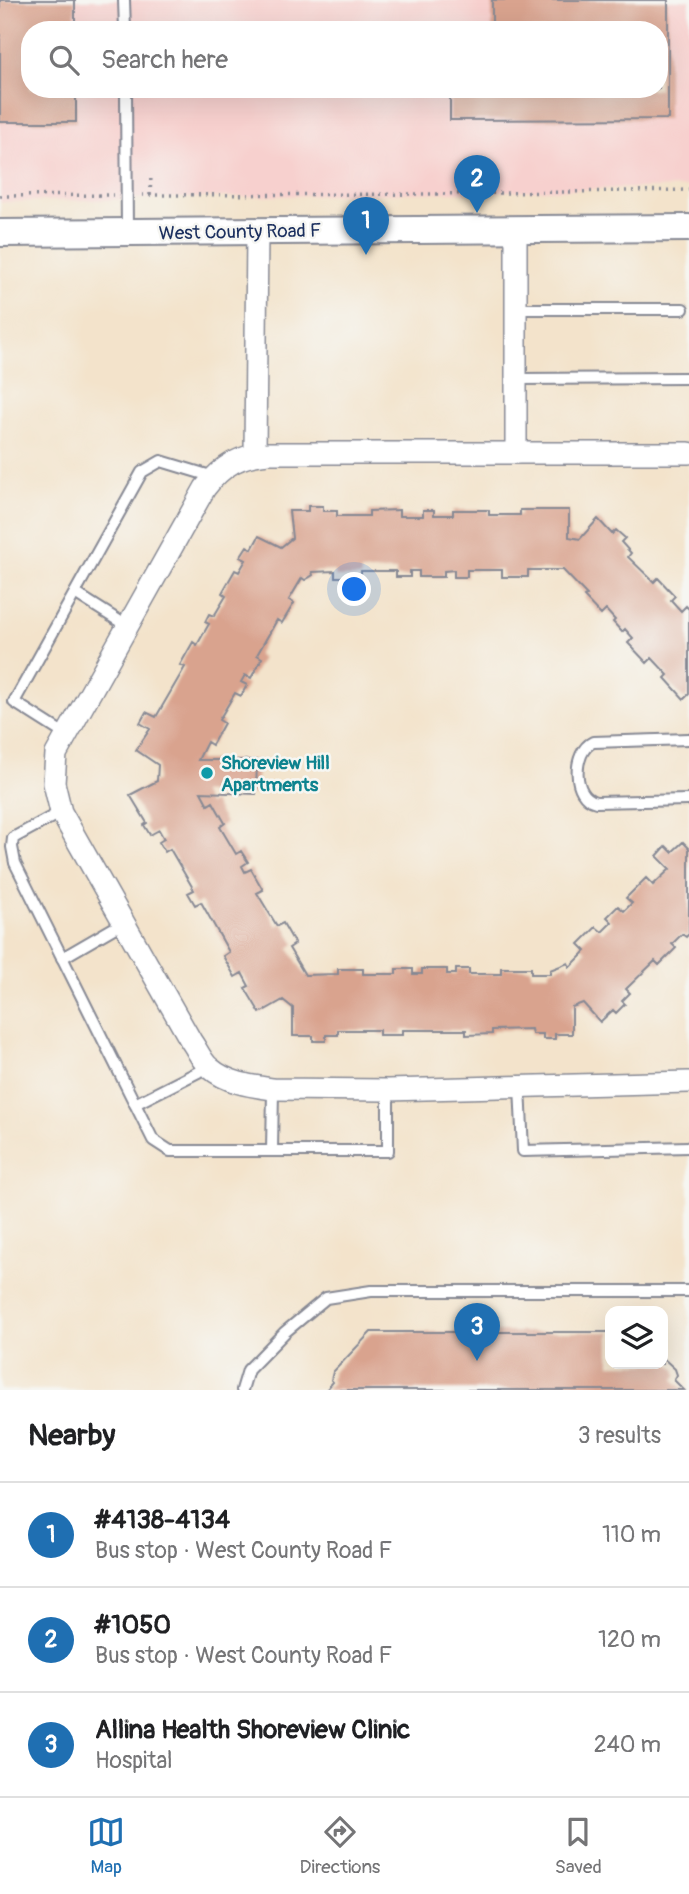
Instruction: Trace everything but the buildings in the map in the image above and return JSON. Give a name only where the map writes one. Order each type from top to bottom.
[{"type":"street","name":"West County Road F","points":[[0,233],[689,228]]},
{"type":"street","points":[[255,454],[257,230]]},
{"type":"street","points":[[516,230],[516,453]]},
{"type":"street","points":[[689,453],[255,454],[241,458],[226,467],[205,488],[56,754],[54,783],[61,812],[208,1068],[229,1080],[273,1089],[388,1090],[689,1082]]},
{"type":"lane","points":[[124,0],[125,21]]},
{"type":"lane","points":[[126,98],[127,232]]},
{"type":"lane","points":[[516,309],[683,309]]},
{"type":"lane","points":[[516,379],[689,378]]},
{"type":"lane","points":[[66,735],[14,702],[142,472],[161,461],[214,477]]},
{"type":"lane","points":[[75,593],[127,626]]},
{"type":"lane","points":[[689,739],[593,742],[580,754],[579,788],[584,797],[596,802],[689,800]]},
{"type":"lane","points":[[61,812],[12,838],[15,863],[153,1140],[170,1151],[388,1152],[388,1090]]},
{"type":"lane","points":[[62,958],[124,922]]},
{"type":"lane","points":[[135,1104],[208,1068]]},
{"type":"lane","points":[[520,1086],[523,1151],[689,1147]]},
{"type":"lane","points":[[272,1151],[273,1089]]},
{"type":"lane","points":[[242,1390],[248,1370],[285,1332],[326,1298],[371,1291],[689,1291]]},
{"type":"path","points":[[150,195],[151,176]]},
{"type":"path","points":[[0,196],[689,190]]},
{"type":"shaded area","points":[[0,0],[689,0],[689,187],[0,202]]},
{"type":"place","name":"#1050","points":[[477,213]]},
{"type":"place","name":"#4138-4134","points":[[366,255]]},
{"type":"place","name":"Shoreview Hill Apartments","points":[[207,773]]},
{"type":"place","name":"Allina Health Shoreview Clinic","points":[[477,1361]]}]
